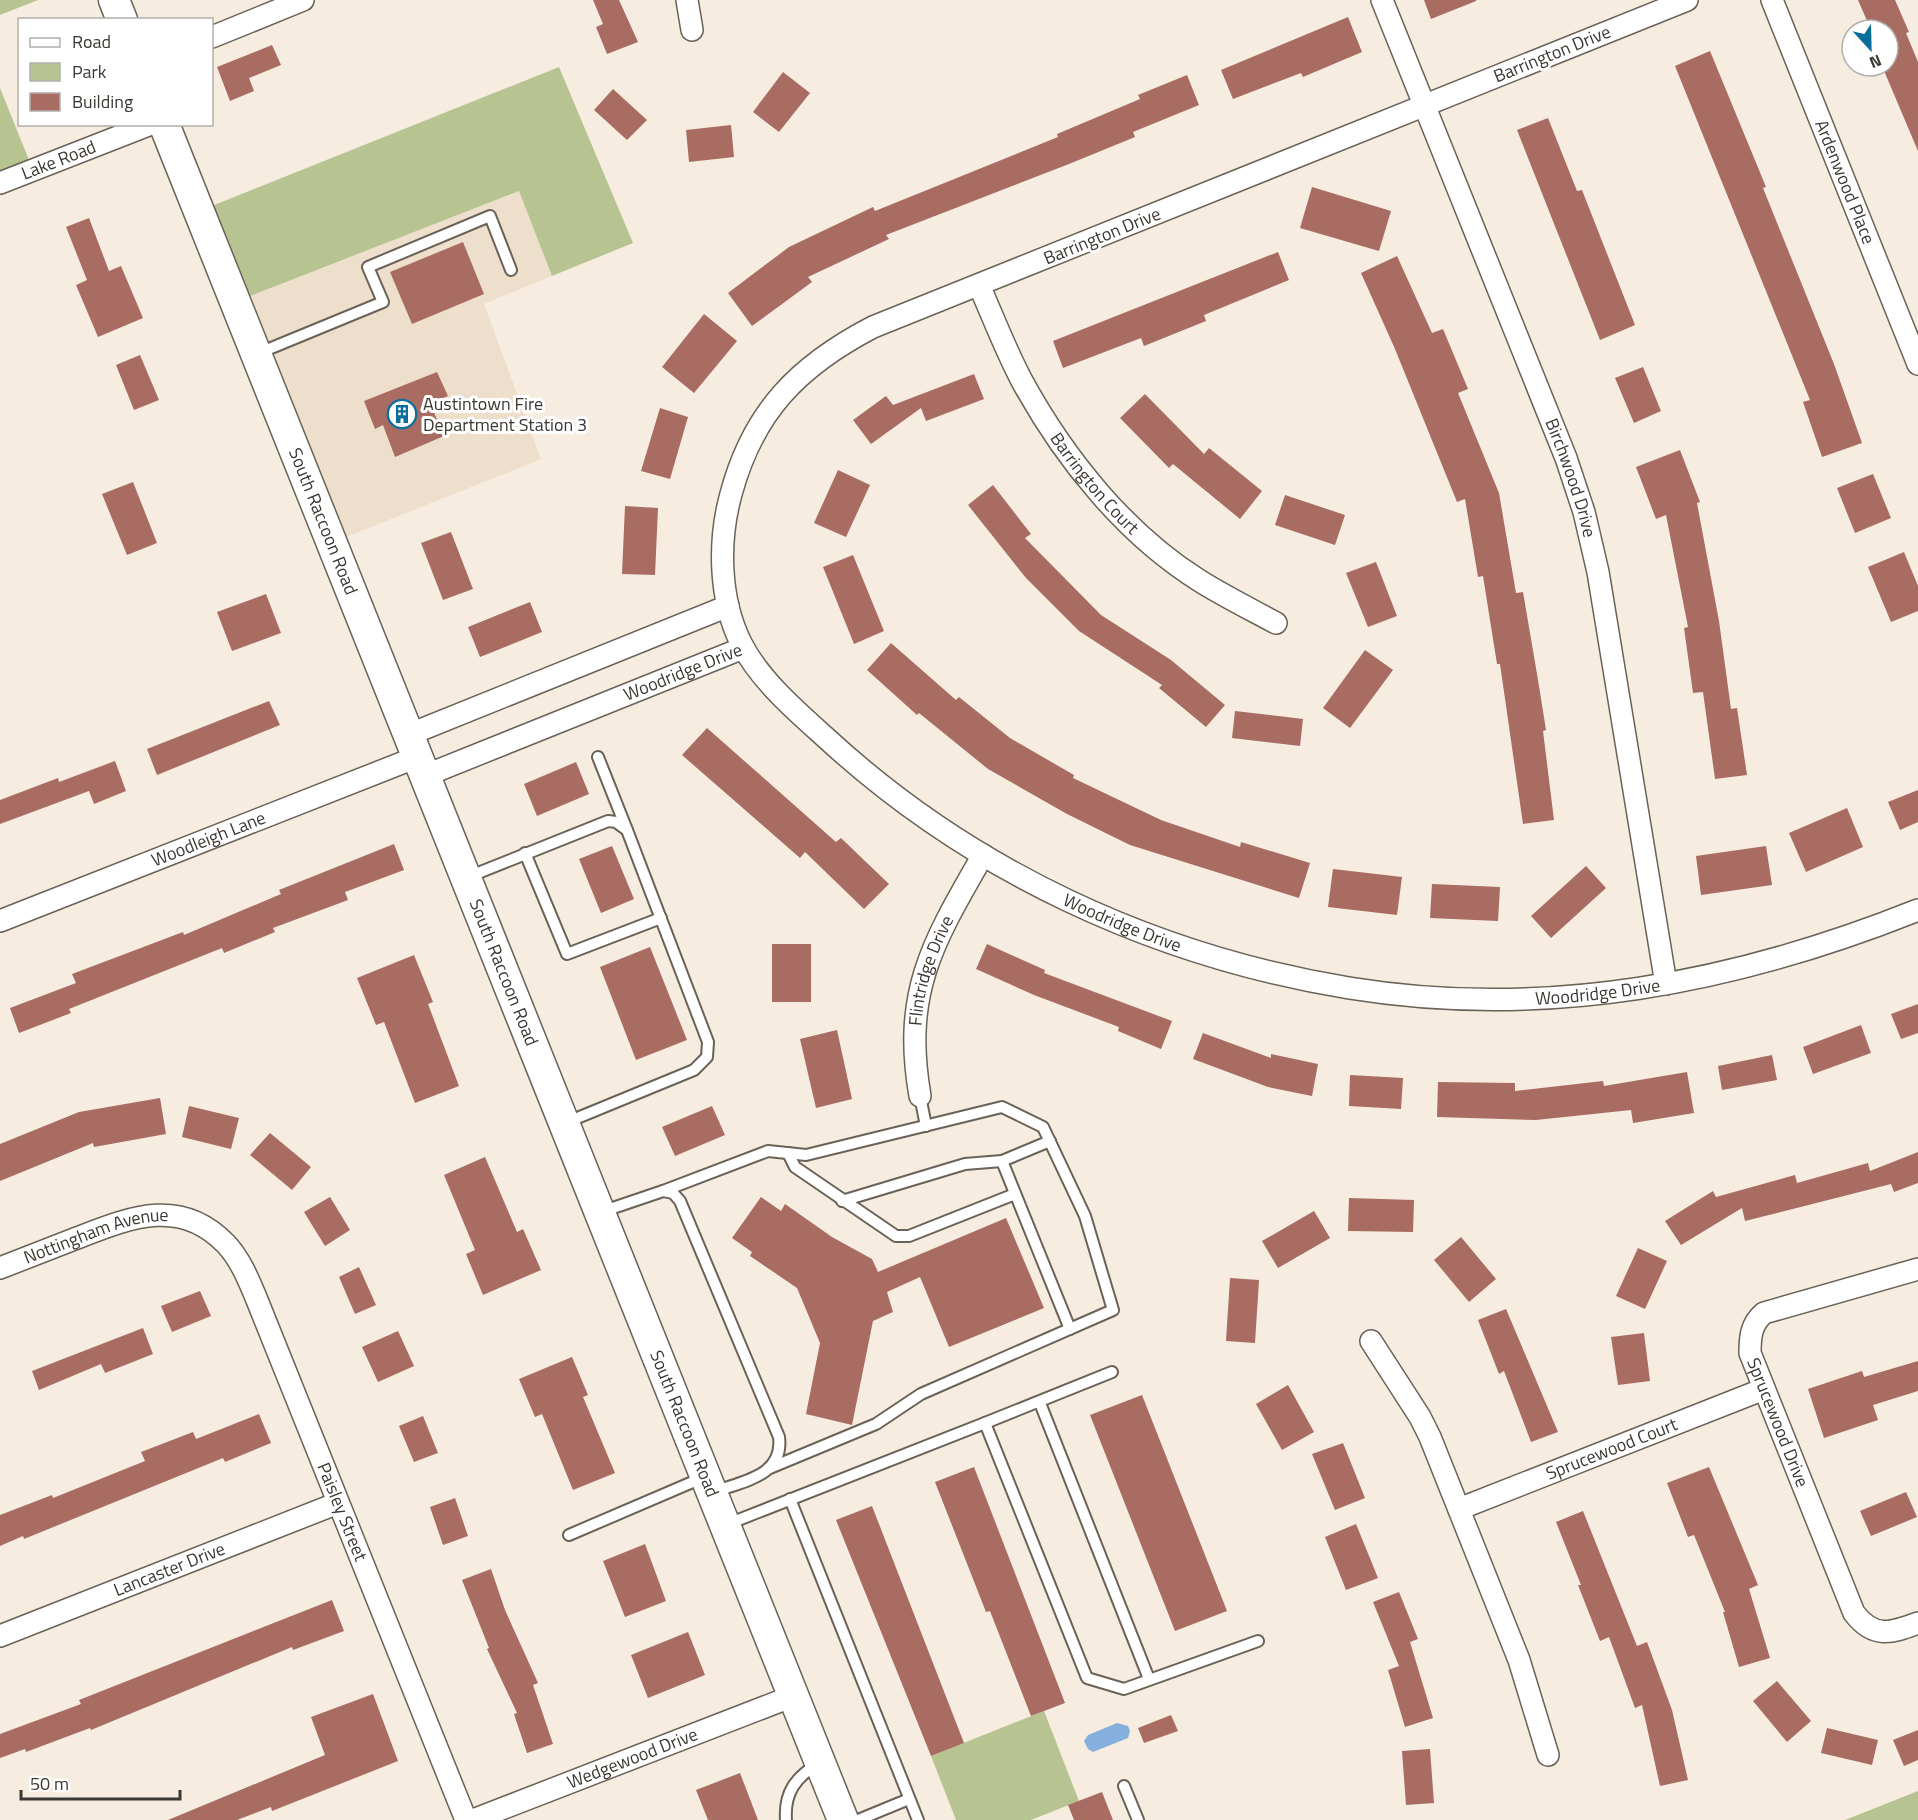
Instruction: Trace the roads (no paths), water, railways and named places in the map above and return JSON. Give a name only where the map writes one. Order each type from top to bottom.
[{"type":"street","points":[[114,0],[121,18]]},
{"type":"street","points":[[213,37],[303,0]]},
{"type":"street","points":[[687,0],[692,30]]},
{"type":"street","name":"Birchwood Drive","points":[[1382,0],[1566,458],[1584,512],[1598,572],[1666,984]]},
{"type":"street","name":"Barrington Drive","points":[[743,648],[728,606],[723,544],[729,500],[739,465],[751,438],[783,391],[816,361],[838,345],[873,327],[1687,0]]},
{"type":"street","name":"Ardenwood Place","points":[[1772,0],[1918,364]]},
{"type":"street","name":"Lake Road","points":[[0,183],[146,126]]},
{"type":"street","name":"South Raccoon Road","points":[[165,126],[843,1820]]},
{"type":"street","name":"Barrington Court","points":[[979,285],[1021,380],[1065,449],[1093,485],[1126,520],[1199,580],[1276,623]]},
{"type":"street","points":[[416,756],[728,606]]},
{"type":"street","name":"Woodridge Drive","points":[[416,756],[743,648],[766,679],[849,759],[890,793],[983,855],[1072,904],[1163,941],[1249,968],[1350,988],[1429,998],[1509,1000],[1600,994],[1738,971],[1824,946],[1918,910]]},
{"type":"street","name":"Woodleigh Lane","points":[[0,921],[416,756]]},
{"type":"street","name":"Flintridge Drive","points":[[920,1096],[914,1037],[921,977],[938,932],[983,855]]},
{"type":"street","name":"Nottingham Avenue","points":[[0,1268],[138,1216],[170,1215],[193,1221]]},
{"type":"street","name":"Paisley Street","points":[[193,1221],[216,1234],[243,1268],[466,1820]]},
{"type":"street","name":"Sprucewood Drive","points":[[1918,1269],[1764,1313],[1758,1318],[1750,1339],[1750,1353],[1854,1613],[1867,1628],[1882,1632],[1895,1632],[1918,1623]]},
{"type":"street","points":[[1371,1341],[1420,1417],[1519,1660],[1548,1755]]},
{"type":"street","name":"Sprucewood Court","points":[[1459,1509],[1764,1389]]},
{"type":"street","name":"Lancaster Drive","points":[[0,1636],[338,1503]]},
{"type":"street","name":"Wedgewood Drive","points":[[473,1820],[793,1696]]},
{"type":"lane","points":[[256,354],[383,302],[368,267],[490,216],[511,270]]},
{"type":"lane","points":[[565,1123],[694,1070],[707,1057],[708,1042],[598,757]]},
{"type":"lane","points":[[466,878],[608,821],[616,822],[627,830]]},
{"type":"lane","points":[[525,853],[567,954],[661,918]]},
{"type":"lane","points":[[920,1096],[926,1126]]},
{"type":"lane","points":[[569,1535],[709,1485],[770,1468],[876,1424],[921,1394],[1113,1310],[1086,1216],[1043,1127],[1002,1107],[806,1155],[768,1151],[601,1212]]},
{"type":"lane","points":[[842,1200],[965,1164],[1002,1161],[1050,1141]]},
{"type":"lane","points":[[788,1153],[795,1167],[896,1236],[909,1236],[1015,1194]]},
{"type":"lane","points":[[1002,1161],[1070,1329]]},
{"type":"lane","points":[[663,1191],[673,1193],[680,1201],[779,1437],[781,1450],[770,1468]]},
{"type":"lane","points":[[725,1526],[1040,1403],[1112,1372]]},
{"type":"lane","points":[[1040,1403],[1149,1679]]},
{"type":"lane","points":[[985,1423],[1087,1678],[1124,1689],[1258,1641]]},
{"type":"lane","points":[[790,1499],[918,1820]]},
{"type":"lane","points":[[786,1820],[785,1804],[792,1789],[802,1773],[820,1762]]},
{"type":"lane","points":[[1124,1786],[1138,1820]]},
{"type":"lane","points":[[858,1820],[909,1799]]},
{"type":"water","points":[[1117,1723],[1128,1726],[1130,1731],[1128,1738],[1093,1752],[1088,1749],[1084,1741],[1088,1735]]},
{"type":"place","name":"Austintown Fire Department Station 3","points":[[402,414]]}]
